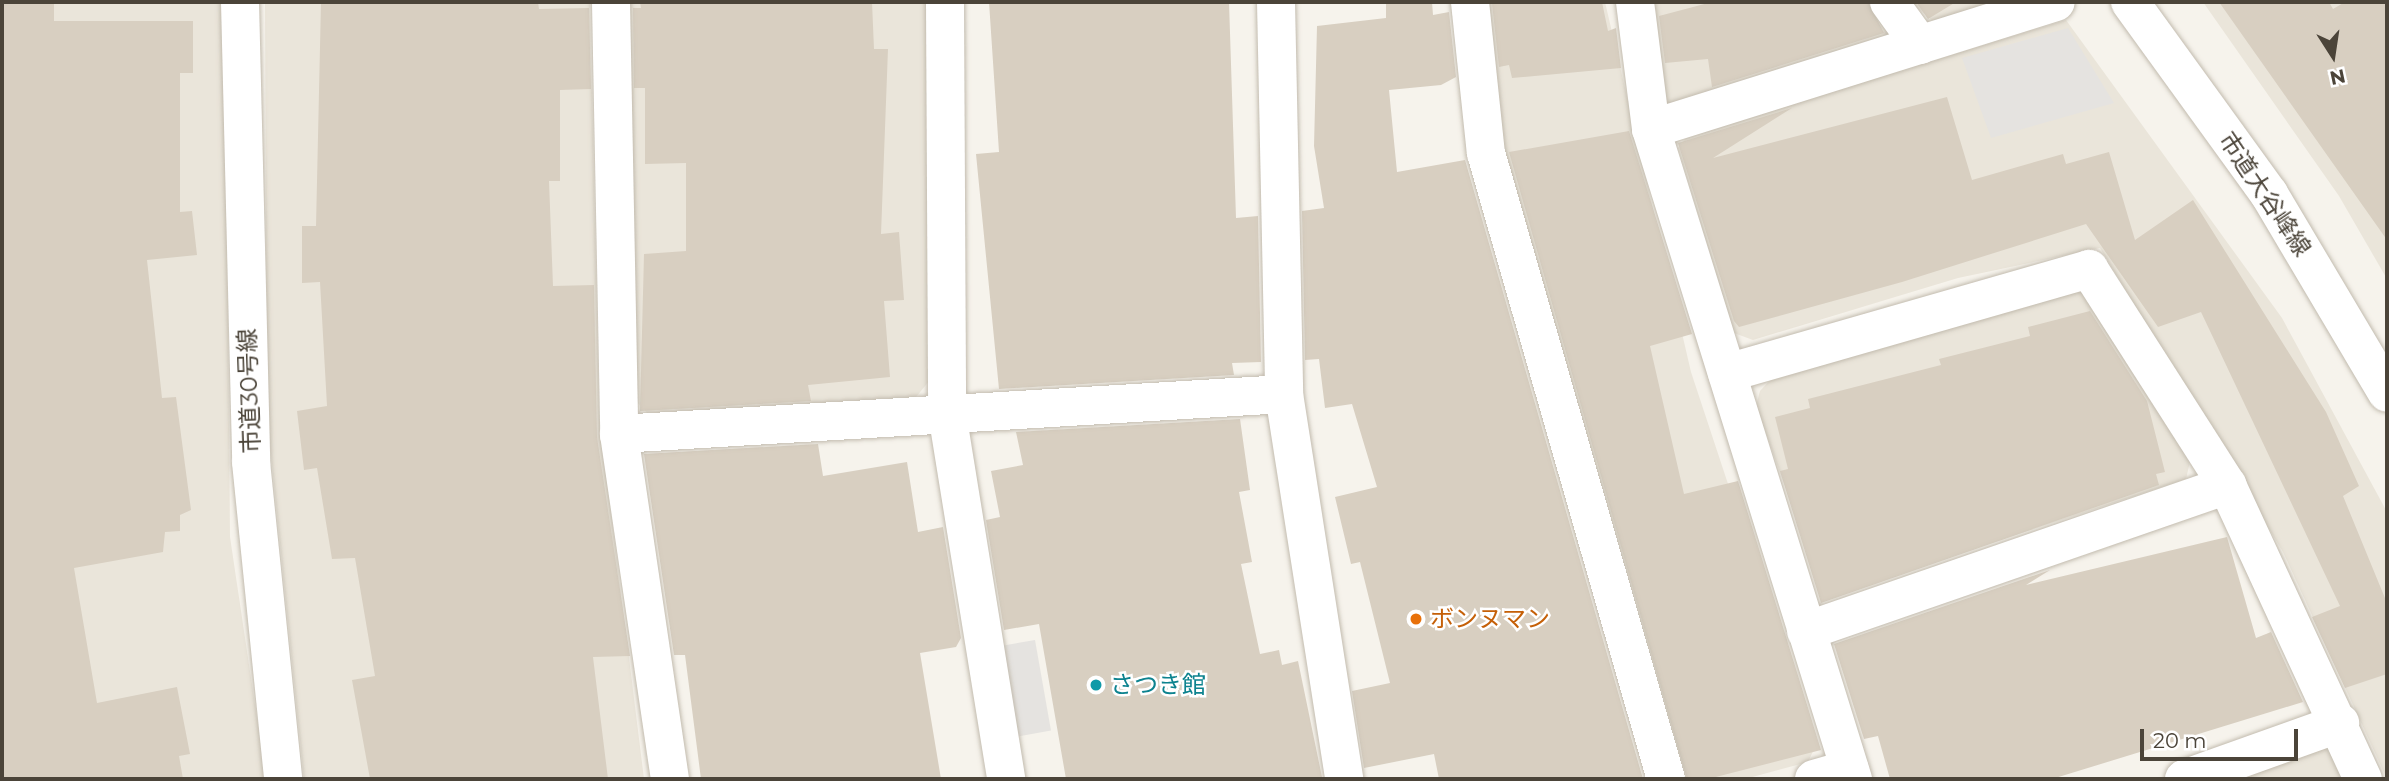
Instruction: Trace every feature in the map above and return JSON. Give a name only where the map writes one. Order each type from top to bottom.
[{"type":"street","name":"市道30号線","points":[[240,2],[251,463],[263,631],[284,779]]},
{"type":"street","points":[[611,2],[619,434],[670,779]]},
{"type":"street","points":[[945,2],[947,413],[1006,779]]},
{"type":"street","points":[[1276,2],[1284,394],[1344,779]]},
{"type":"street","points":[[1470,2],[1486,153],[1666,779]]},
{"type":"street","points":[[1635,2],[1651,129],[1852,774],[1814,779]]},
{"type":"street","points":[[1889,2],[1920,44]]},
{"type":"street","points":[[1651,129],[2056,2]]},
{"type":"street","name":"市道大谷峰線","points":[[2130,2],[2269,194],[2387,393]]},
{"type":"street","points":[[1727,373],[2089,269],[2227,485],[2340,723],[2363,779]]},
{"type":"street","points":[[619,434],[1284,394]]},
{"type":"street","points":[[1806,631],[2227,485]]},
{"type":"street","points":[[2184,779],[2340,723]]},
{"type":"shaded area","points":[[2,2],[225,2],[230,537],[266,779],[2,779]]},
{"type":"shaded area","points":[[265,2],[590,2],[599,415],[644,779],[304,779],[267,414]]},
{"type":"shaded area","points":[[626,2],[926,2],[930,380],[916,397],[651,417],[632,397]]},
{"type":"shaded area","points":[[1479,2],[1605,2],[1691,372],[1815,747],[1808,762],[1745,779],[1685,778],[1496,145]]},
{"type":"shaded area","points":[[1653,2],[1881,2],[1890,39],[1664,107]]},
{"type":"shaded area","points":[[1910,2],[2003,2],[1933,21]]},
{"type":"shaded area","points":[[2203,2],[2387,2],[2387,279],[2339,196]]},
{"type":"shaded area","points":[[2066,20],[2282,318],[2387,512],[2387,779],[2283,552],[2100,248],[1958,278],[1753,340],[1734,333],[1678,148],[1687,136]]},
{"type":"shaded area","points":[[2068,28],[2114,103],[1991,138],[1962,58]]},
{"type":"shaded area","points":[[2065,290],[2082,291],[2191,457],[2186,479],[1846,591],[1822,589],[1756,406],[1760,391],[1773,377]]},
{"type":"shaded area","points":[[1035,640],[1051,731],[1017,737],[1001,646]]},
{"type":"shaded area","points":[[2335,746],[2348,779],[2217,779]]},
{"type":"building","points":[[2,2],[54,2],[54,21],[193,21],[193,73],[180,73],[180,212],[192,211],[197,255],[147,260],[162,398],[176,397],[191,510],[180,515],[180,531],[165,532],[163,552],[74,568],[97,703],[177,687],[190,754],[179,756],[183,779],[2,779]]},
{"type":"building","points":[[321,2],[538,2],[539,9],[589,8],[591,89],[560,90],[560,181],[549,181],[553,286],[594,285],[597,437],[630,656],[593,657],[608,779],[370,779],[352,680],[375,676],[355,558],[332,559],[317,468],[304,470],[297,411],[327,406],[320,282],[302,283],[302,226],[316,226]]},
{"type":"building","points":[[640,2],[872,2],[874,49],[888,49],[881,234],[899,232],[904,300],[884,301],[890,377],[808,385],[811,401],[640,411],[644,254],[686,251],[686,163],[645,164],[645,88],[634,88],[633,8],[641,8]]},
{"type":"building","points":[[989,2],[1229,2],[1236,218],[1258,216],[1261,362],[1232,363],[1234,375],[999,389],[976,154],[999,152]]},
{"type":"building","points":[[1386,2],[1432,2],[1433,15],[1449,12],[1456,77],[1441,85],[1389,90],[1397,172],[1465,160],[1643,779],[1439,779],[1434,754],[1364,768],[1352,691],[1390,683],[1360,562],[1351,564],[1335,497],[1377,487],[1352,404],[1325,408],[1319,359],[1305,360],[1302,211],[1324,208],[1314,146],[1317,26],[1386,18]]},
{"type":"building","points":[[1602,2],[1608,31],[1616,28],[1621,68],[1512,78],[1509,65],[1499,67],[1492,3]]},
{"type":"building","points":[[1712,2],[1868,2],[1884,33],[1712,87],[1708,59],[1665,63],[1659,16]]},
{"type":"building","points":[[1916,2],[1956,2],[1928,19]]},
{"type":"building","points":[[2219,2],[2329,2],[2333,9],[2345,2],[2387,2],[2387,240]]},
{"type":"building","points":[[1947,97],[1972,180],[2063,154],[2066,164],[2109,152],[2135,240],[2193,200],[2326,412],[2359,486],[2343,496],[2387,603],[2387,674],[2345,688],[2312,617],[2340,606],[2201,312],[2158,327],[2086,224],[1902,282],[1739,327],[1734,321],[1678,143],[1792,108],[1713,158]]},
{"type":"building","points":[[1629,131],[1692,334],[1650,346],[1684,494],[1738,481],[1821,750],[1708,779],[1687,779],[1509,152]]},
{"type":"building","points":[[2090,311],[2147,401],[2165,472],[2156,474],[2159,485],[1821,603],[1780,471],[1788,469],[1775,417],[1810,408],[1808,399],[1941,365],[1939,359],[2030,336],[2028,327]]},
{"type":"building","points":[[1240,419],[1250,490],[1239,492],[1252,562],[1241,564],[1260,654],[1279,650],[1282,665],[1298,661],[1322,777],[1066,779],[1039,624],[1004,630],[986,520],[1000,517],[991,471],[1023,465],[1016,432]]},
{"type":"building","points":[[818,444],[823,476],[907,462],[918,532],[943,527],[961,638],[956,647],[920,653],[941,779],[701,779],[685,655],[674,655],[644,454]]},
{"type":"building","points":[[2227,537],[2256,638],[2271,632],[2303,702],[2052,779],[1890,779],[1878,736],[1864,739],[1834,644],[2050,570],[2026,585]]},
{"type":"place","name":"ボンヌマン","points":[[1416,619]]},
{"type":"place","name":"さつき館","points":[[1096,685]]}]
